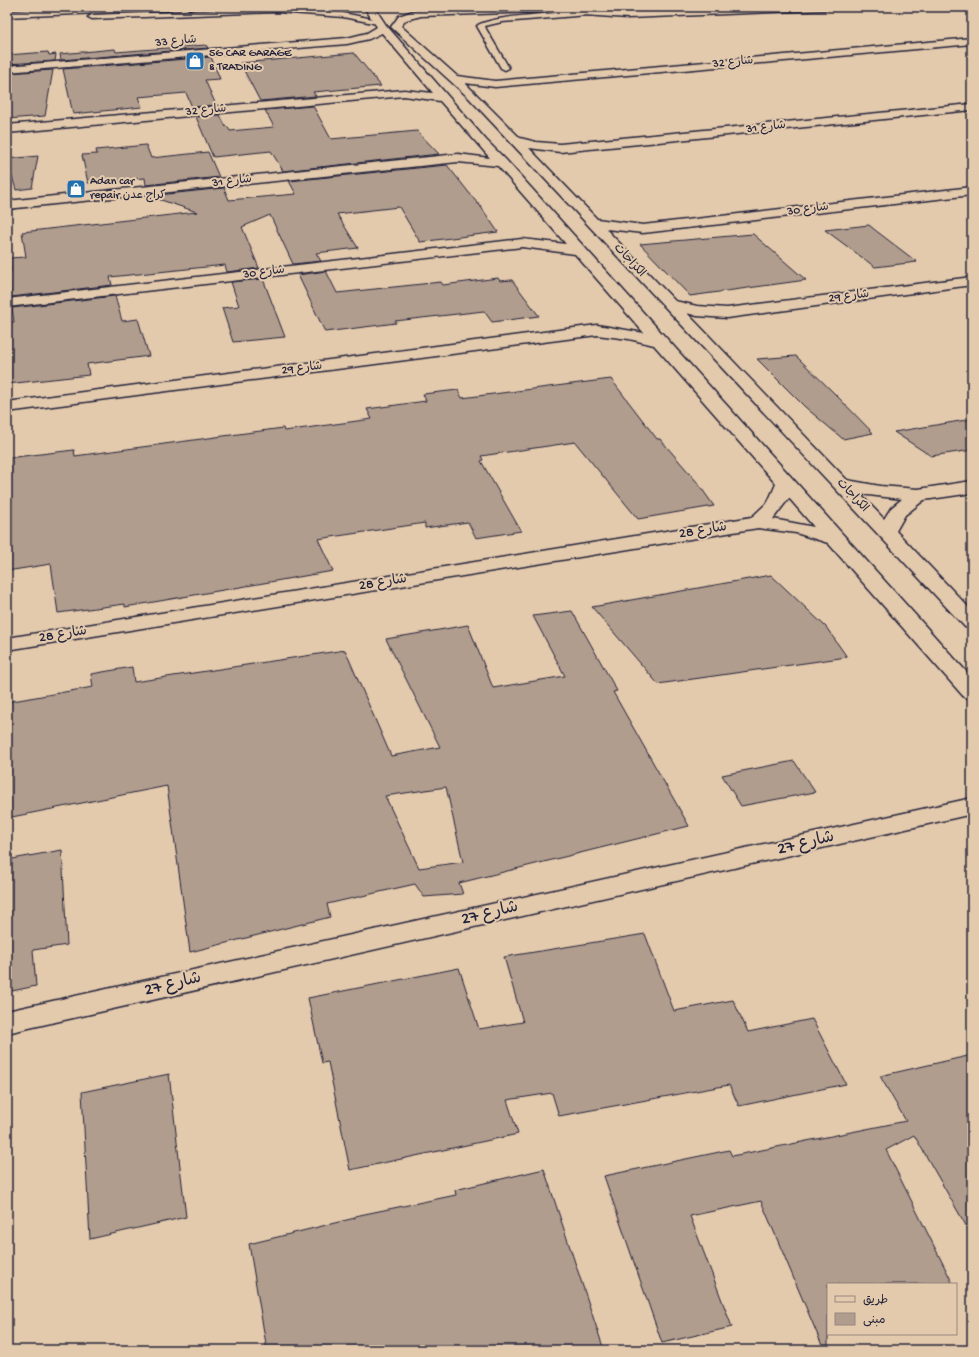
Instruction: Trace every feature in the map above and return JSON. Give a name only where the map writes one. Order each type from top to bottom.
[{"type":"street","points":[[7,14],[169,7]]},
{"type":"street","points":[[192,7],[202,7]]},
{"type":"street","points":[[369,7],[377,8]]},
{"type":"street","points":[[369,7],[402,52],[430,81],[482,143],[502,163],[580,251],[622,314],[658,341],[972,692]]},
{"type":"street","points":[[401,7],[410,7]]},
{"type":"street","points":[[598,13],[628,15],[824,7]]},
{"type":"street","name":"الكراجات","points":[[598,13],[558,9],[421,13],[408,15],[401,18],[397,22],[396,26],[473,96],[972,623]]},
{"type":"street","name":"شارع 33","points":[[7,69],[347,41],[371,35],[378,31],[380,24]]},
{"type":"street","name":"شارع 33","points":[[347,41],[379,44],[402,52]]},
{"type":"street","name":"شارع 32","points":[[456,80],[494,84],[972,41]]},
{"type":"street","name":"شارع 32","points":[[404,93],[430,81]]},
{"type":"street","name":"شارع 32","points":[[473,96],[481,89],[494,84]]},
{"type":"street","name":"شارع 32","points":[[7,129],[404,93],[444,98]]},
{"type":"street","name":"شارع 31","points":[[516,141],[536,146],[560,148],[972,107]]},
{"type":"street","name":"شارع 31","points":[[458,158],[473,151],[482,143]]},
{"type":"street","name":"شارع 31","points":[[534,160],[560,148]]},
{"type":"street","name":"شارع 31","points":[[7,205],[458,158],[502,163]]},
{"type":"street","name":"شارع 30","points":[[594,223],[643,229],[972,191]]},
{"type":"street","name":"شارع 30","points":[[522,243],[556,225]]},
{"type":"street","name":"شارع 30","points":[[614,245],[643,229]]},
{"type":"street","name":"شارع 30","points":[[7,303],[522,243],[580,251]]},
{"type":"street","name":"شارع 29","points":[[670,304],[697,311],[727,313],[972,281]]},
{"type":"street","name":"شارع 29","points":[[700,335],[711,323],[727,313]]},
{"type":"street","name":"شارع 29","points":[[597,330],[622,314]]},
{"type":"street","name":"شارع 29","points":[[7,408],[597,330],[629,334],[658,341]]},
{"type":"street","points":[[758,522],[769,514],[778,504],[783,494],[785,483]]},
{"type":"street","points":[[842,485],[880,492],[918,495],[972,487]]},
{"type":"street","points":[[886,532],[898,512],[918,495]]},
{"type":"street","name":"شارع 28","points":[[7,644],[758,522],[798,528],[835,539]]},
{"type":"street","name":"شارع 27","points":[[7,1022],[972,806]]},
{"type":"lane","points":[[92,17],[277,10],[293,8],[345,8]]},
{"type":"lane","points":[[277,10],[344,15],[380,24]]},
{"type":"lane","points":[[505,68],[482,29],[481,26],[483,24],[494,21],[598,13]]},
{"type":"building","points":[[206,45],[208,48],[61,60],[60,54],[115,49],[116,52]]},
{"type":"building","points":[[48,52],[49,55],[56,54],[55,61],[7,64],[7,55]]},
{"type":"building","points":[[354,53],[381,86],[313,92],[316,96],[260,101],[240,63]]},
{"type":"building","points":[[211,57],[220,79],[205,80],[216,105],[192,107],[186,93],[138,97],[142,107],[73,114],[63,69]]},
{"type":"building","points":[[53,70],[45,116],[7,119],[7,73]]},
{"type":"building","points":[[313,106],[331,139],[417,131],[439,154],[283,171],[271,151],[213,157],[196,117],[220,115],[226,127],[227,126],[230,131],[274,127],[265,110]]},
{"type":"building","points":[[146,145],[151,158],[208,152],[219,177],[146,185],[145,178],[88,183],[82,155],[97,154],[96,150]]},
{"type":"building","points":[[38,156],[32,188],[16,190],[7,159]]},
{"type":"building","points":[[447,165],[479,204],[498,232],[420,242],[399,207],[337,214],[358,248],[316,253],[321,261],[293,264],[270,215],[242,227],[259,268],[227,272],[225,265],[110,277],[112,285],[11,297],[9,272],[11,272],[10,258],[26,257],[22,232],[197,212],[149,196],[224,188],[229,200],[296,194],[289,181]]},
{"type":"building","points":[[869,225],[917,262],[875,267],[825,230]]},
{"type":"building","points":[[753,234],[806,280],[690,296],[640,244]]},
{"type":"building","points":[[326,271],[337,293],[441,282],[443,285],[498,278],[500,281],[512,280],[539,316],[492,322],[484,311],[395,321],[396,323],[325,332],[298,275]]},
{"type":"building","points":[[263,279],[285,337],[233,342],[222,308],[239,306],[231,282]]},
{"type":"building","points":[[115,296],[122,321],[138,319],[149,356],[87,364],[89,375],[7,384],[7,329],[11,329],[11,322],[14,322],[12,308]]},
{"type":"building","points":[[796,356],[873,433],[843,439],[805,407],[757,359]]},
{"type":"building","points":[[611,379],[657,439],[660,439],[697,482],[714,506],[638,519],[575,442],[481,456],[483,460],[481,461],[521,531],[476,538],[468,522],[425,528],[425,523],[318,539],[333,571],[125,607],[125,604],[58,613],[51,564],[7,571],[7,458],[74,450],[75,456],[283,428],[284,431],[372,419],[367,409],[426,401],[423,394],[458,390],[462,398]]},
{"type":"building","points":[[972,419],[972,450],[931,456],[894,432]]},
{"type":"building","points":[[771,575],[826,627],[847,657],[658,684],[592,607]]},
{"type":"building","points":[[572,611],[617,691],[613,692],[689,826],[459,883],[463,894],[424,897],[415,884],[327,904],[330,917],[190,952],[167,786],[7,818],[7,702],[93,687],[91,674],[132,667],[134,682],[345,650],[391,756],[440,747],[386,639],[468,625],[493,688],[565,676],[533,616]],"holes":[[[446,787],[463,862],[419,868],[385,796]]]},
{"type":"building","points":[[794,761],[815,792],[741,806],[722,775]]},
{"type":"building","points":[[62,850],[67,945],[33,950],[36,986],[7,992],[7,860]]},
{"type":"building","points":[[645,934],[674,1011],[733,1000],[748,1032],[812,1019],[846,1084],[739,1106],[729,1085],[559,1116],[552,1093],[507,1100],[518,1134],[350,1170],[328,1062],[322,1063],[308,998],[459,968],[479,1029],[523,1022],[504,957]]},
{"type":"building","points":[[972,1055],[972,1236],[914,1135],[886,1150],[952,1283],[827,1283],[828,1350],[824,1350],[761,1201],[690,1216],[732,1327],[662,1343],[604,1176],[729,1150],[732,1156],[906,1121],[880,1076]]},
{"type":"building","points":[[169,1074],[186,1217],[90,1239],[82,1092]]},
{"type":"building","points":[[544,1169],[604,1350],[267,1350],[249,1244],[355,1218],[355,1216],[456,1195],[455,1190]]},
{"type":"place","name":"5G CAR GARAGE & TRADING","points":[[195,61]]},
{"type":"place","name":"Adan car repair كراج عدن","points":[[76,189]]}]
